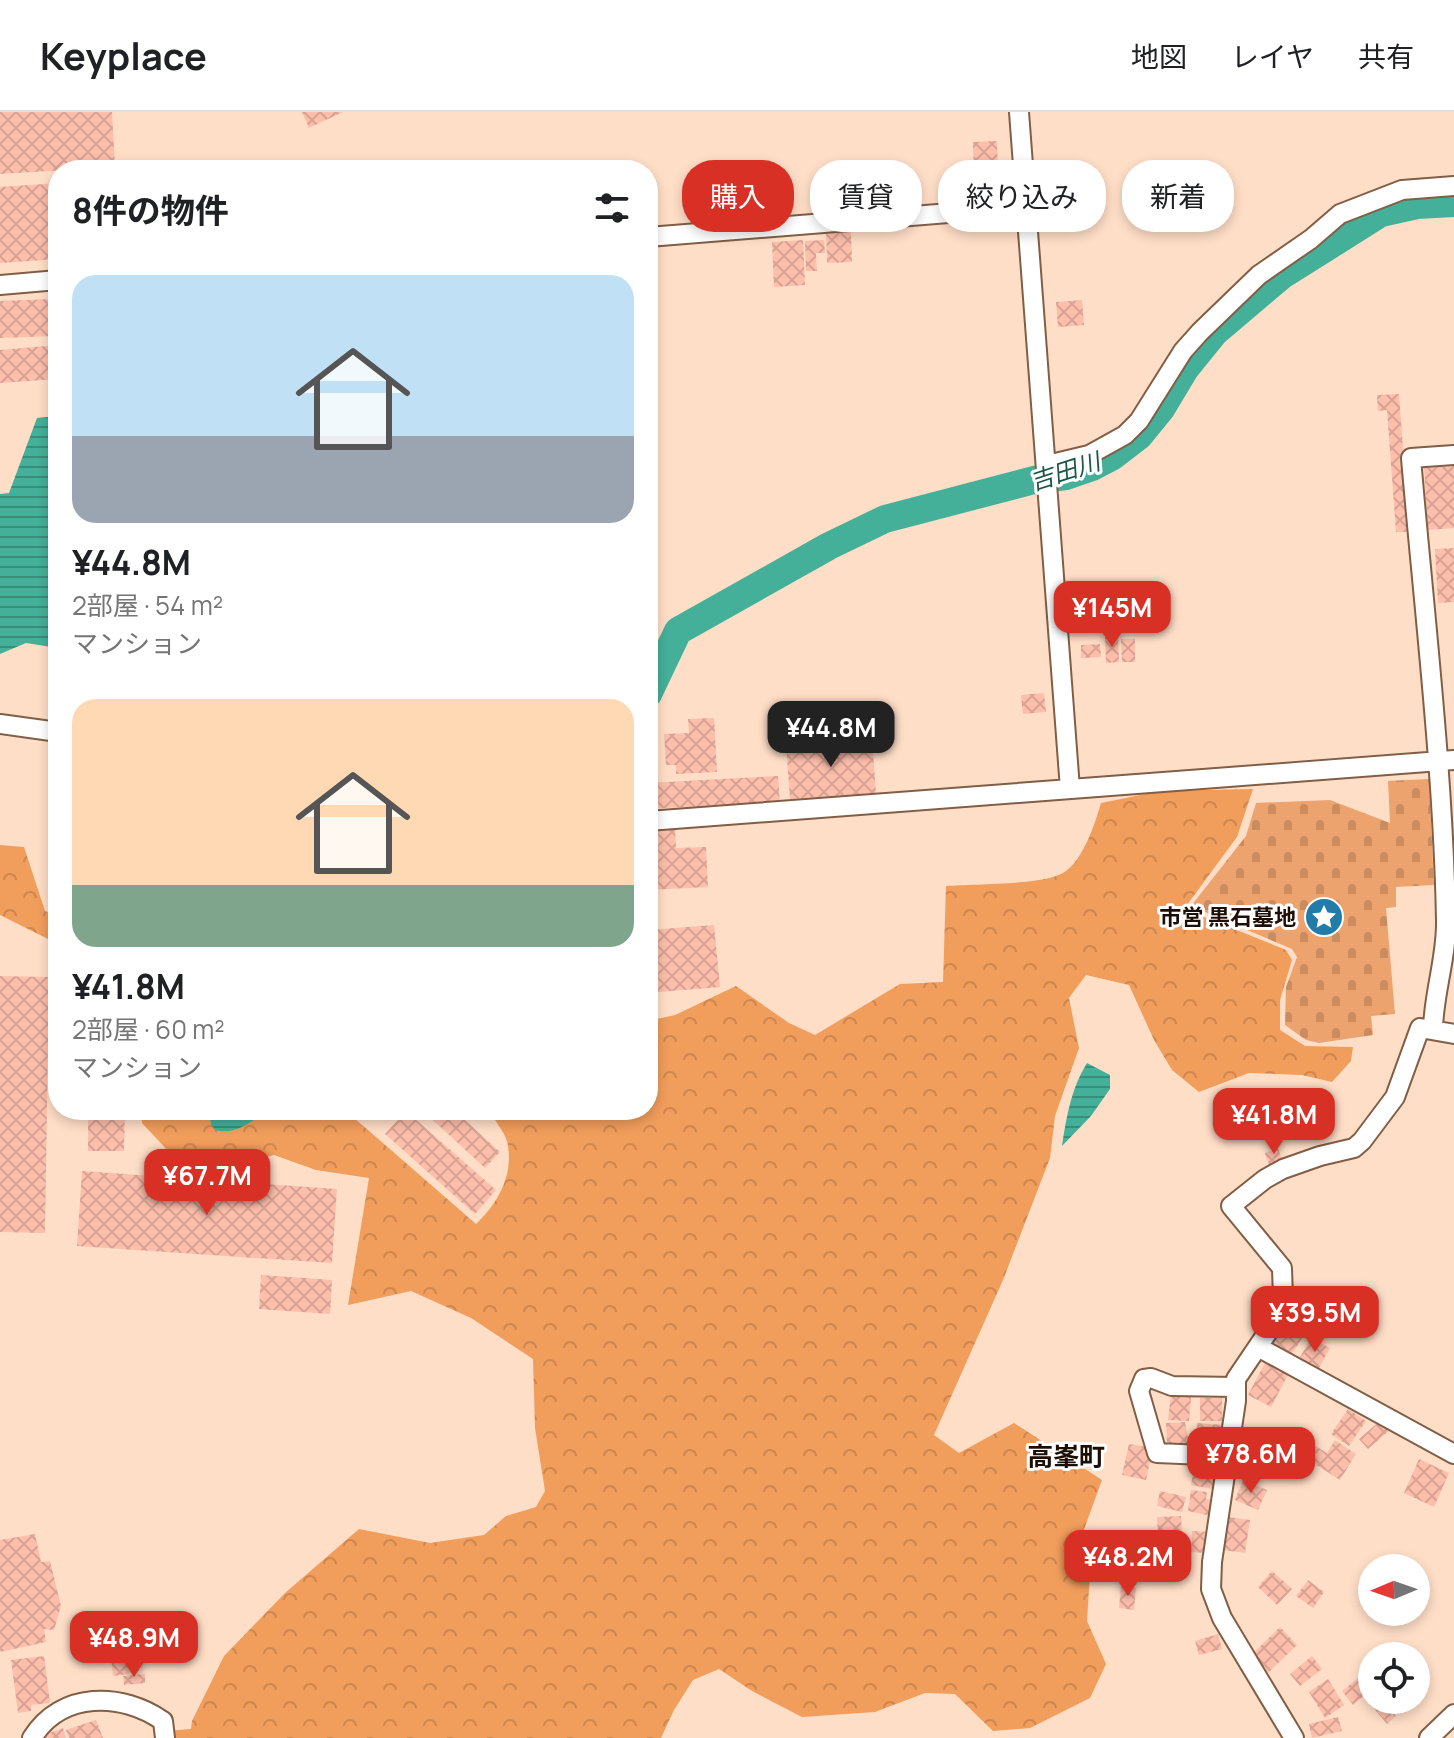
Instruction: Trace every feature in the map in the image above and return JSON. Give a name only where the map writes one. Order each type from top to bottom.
[{"type":"street","points":[[1019,112],[1022,160]]},
{"type":"street","points":[[1047,465],[1089,455],[1125,435],[1139,421],[1183,351],[1200,332],[1259,275],[1311,239],[1340,214],[1402,190],[1454,186]]},
{"type":"street","points":[[658,236],[938,214]]},
{"type":"street","points":[[1027,232],[1050,490],[1070,789]]},
{"type":"street","points":[[0,285],[48,281]]},
{"type":"street","points":[[1433,1028],[1446,923],[1446,761],[1411,458],[1454,455]]},
{"type":"street","points":[[0,724],[48,731]]},
{"type":"street","points":[[658,820],[1446,761]]},
{"type":"street","points":[[1294,1738],[1222,1618],[1211,1589],[1236,1379],[1280,1314],[1283,1299],[1282,1268],[1231,1206],[1283,1169],[1354,1148],[1395,1097],[1420,1028],[1454,1034]]},
{"type":"street","points":[[1258,1347],[1454,1454]]},
{"type":"street","points":[[1228,1456],[1157,1453],[1139,1391],[1144,1379],[1151,1378],[1172,1386],[1236,1387]]},
{"type":"street","points":[[32,1738],[66,1705],[106,1699],[147,1709],[163,1721],[165,1738]]},
{"type":"street","points":[[1429,1738],[1454,1714]]},
{"type":"green space","points":[[1429,779],[1434,885],[1396,887],[1396,907],[1386,908],[1395,1014],[1371,1016],[1373,1035],[1319,1043],[1306,1040],[1285,1025],[1286,987],[1297,957],[1292,949],[1191,906],[1246,836],[1256,803],[1330,800],[1390,823],[1388,781]]},
{"type":"green space","points":[[1253,789],[1237,837],[1184,909],[1286,950],[1292,960],[1280,1000],[1280,1030],[1305,1046],[1353,1047],[1351,1061],[1332,1082],[1302,1075],[1249,1073],[1199,1092],[1172,1070],[1154,1040],[1129,985],[1086,975],[1069,998],[1079,1048],[1055,1116],[1050,1158],[1003,1280],[934,1435],[959,1453],[1014,1423],[1102,1480],[1071,1565],[1090,1574],[1087,1621],[1106,1664],[1090,1698],[1030,1728],[993,1731],[955,1694],[925,1693],[875,1712],[802,1717],[752,1691],[719,1669],[693,1680],[661,1738],[160,1738],[166,1731],[191,1729],[224,1656],[285,1593],[359,1529],[430,1543],[484,1535],[506,1516],[536,1507],[545,1491],[535,1428],[533,1359],[471,1318],[411,1291],[348,1305],[369,1178],[316,1170],[274,1155],[245,1163],[214,1165],[171,1154],[142,1120],[356,1120],[476,1224],[497,1199],[506,1179],[509,1157],[507,1142],[496,1120],[658,1120],[658,1019],[675,1015],[736,986],[789,1023],[815,1035],[900,984],[943,982],[946,886],[1024,882],[1063,873],[1082,851],[1101,803],[1160,791]]},
{"type":"green space","points":[[0,845],[24,847],[45,911],[48,912],[48,939],[0,915]]},
{"type":"water","points":[[48,417],[48,646],[26,643],[0,654],[0,494],[9,493],[37,418]]},
{"type":"water","points":[[1087,1063],[1110,1075],[1110,1089],[1091,1116],[1062,1146],[1073,1093]]},
{"type":"water","points":[[210,1120],[253,1120],[229,1131],[215,1130]]},
{"type":"building","points":[[0,112],[112,112],[115,160],[48,160],[48,171],[0,174]]},
{"type":"building","points":[[302,112],[343,112],[309,128]]},
{"type":"building","points":[[997,141],[998,160],[974,160],[973,142]]},
{"type":"building","points":[[48,184],[48,260],[0,263],[0,187]]},
{"type":"building","points":[[826,232],[851,232],[852,262],[827,263]]},
{"type":"building","points":[[803,240],[805,285],[774,287],[772,242]]},
{"type":"building","points":[[824,240],[825,253],[816,253],[817,271],[806,271],[805,241]]},
{"type":"building","points":[[48,299],[48,336],[0,338],[0,301]]},
{"type":"building","points":[[1082,300],[1084,325],[1058,327],[1056,302]]},
{"type":"building","points":[[48,346],[48,380],[0,383],[0,350]]},
{"type":"building","points":[[1399,394],[1409,532],[1396,532],[1387,410],[1378,411],[1377,395]]},
{"type":"building","points":[[1454,466],[1454,528],[1428,530],[1424,468]]},
{"type":"building","points":[[1454,548],[1454,602],[1438,603],[1435,549]]},
{"type":"building","points":[[1105,635],[1118,635],[1119,662],[1106,663]]},
{"type":"building","points":[[1121,639],[1135,639],[1135,662],[1122,662]]},
{"type":"building","points":[[1100,644],[1101,657],[1081,658],[1081,645]]},
{"type":"building","points":[[1044,693],[1046,712],[1023,714],[1021,695]]},
{"type":"building","points":[[714,718],[717,772],[676,774],[676,765],[666,765],[664,734],[689,733],[688,719]]},
{"type":"building","points":[[872,739],[876,793],[790,799],[786,745]]},
{"type":"building","points":[[778,776],[780,802],[658,808],[658,782]]},
{"type":"building","points":[[675,826],[676,848],[706,847],[708,887],[658,890],[658,827]]},
{"type":"building","points":[[714,925],[720,987],[658,992],[658,929]]},
{"type":"building","points":[[0,976],[48,977],[45,1233],[0,1232]]},
{"type":"building","points":[[88,1120],[125,1120],[124,1151],[88,1151]]},
{"type":"building","points":[[398,1120],[416,1120],[496,1190],[475,1214],[385,1134]]},
{"type":"building","points":[[433,1120],[465,1120],[500,1152],[485,1168]]},
{"type":"building","points":[[1278,1148],[1282,1160],[1269,1165],[1265,1153]]},
{"type":"building","points":[[82,1171],[337,1189],[332,1263],[77,1246]]},
{"type":"building","points":[[261,1275],[332,1280],[330,1314],[259,1309]]},
{"type":"building","points":[[1296,1306],[1317,1319],[1307,1335],[1286,1321]]},
{"type":"building","points":[[1286,1323],[1304,1335],[1292,1354],[1274,1343]]},
{"type":"building","points":[[1311,1338],[1330,1348],[1318,1370],[1299,1359]]},
{"type":"building","points":[[1266,1361],[1289,1373],[1271,1407],[1248,1395]]},
{"type":"building","points":[[1171,1395],[1191,1397],[1189,1421],[1168,1420]]},
{"type":"building","points":[[1200,1398],[1222,1398],[1222,1421],[1200,1421]]},
{"type":"building","points":[[1348,1409],[1366,1421],[1349,1446],[1331,1434]]},
{"type":"building","points":[[1381,1420],[1390,1430],[1368,1449],[1359,1439]]},
{"type":"building","points":[[1185,1422],[1190,1449],[1173,1450],[1172,1443],[1167,1443],[1166,1423]]},
{"type":"building","points":[[1197,1423],[1223,1425],[1221,1446],[1196,1444]]},
{"type":"building","points":[[1335,1440],[1356,1454],[1340,1480],[1304,1457],[1312,1444],[1327,1453]]},
{"type":"building","points":[[1129,1444],[1153,1448],[1146,1480],[1122,1475]]},
{"type":"building","points":[[1419,1459],[1449,1473],[1434,1507],[1404,1493]]},
{"type":"building","points":[[1194,1466],[1216,1470],[1213,1489],[1191,1485]]},
{"type":"building","points":[[1243,1480],[1267,1490],[1258,1510],[1235,1500]]},
{"type":"building","points":[[1191,1490],[1207,1492],[1206,1499],[1213,1500],[1211,1516],[1188,1511]]},
{"type":"building","points":[[1160,1491],[1186,1497],[1182,1512],[1157,1506]]},
{"type":"building","points":[[1181,1516],[1183,1553],[1159,1554],[1157,1517]]},
{"type":"building","points":[[1228,1517],[1250,1520],[1245,1553],[1223,1550]]},
{"type":"building","points":[[1192,1531],[1209,1532],[1207,1553],[1191,1552]]},
{"type":"building","points":[[35,1534],[41,1562],[50,1561],[61,1606],[54,1630],[44,1629],[46,1642],[0,1652],[0,1540]]},
{"type":"building","points":[[1272,1571],[1292,1589],[1277,1605],[1258,1587]]},
{"type":"building","points":[[1308,1580],[1324,1592],[1313,1608],[1296,1596]]},
{"type":"building","points":[[1121,1586],[1136,1588],[1134,1610],[1119,1608]]},
{"type":"building","points":[[1280,1627],[1297,1645],[1268,1673],[1251,1655]]},
{"type":"building","points":[[1218,1634],[1222,1649],[1199,1655],[1195,1641]]},
{"type":"building","points":[[125,1637],[129,1674],[113,1676],[109,1639]]},
{"type":"building","points":[[44,1656],[50,1703],[31,1705],[31,1711],[18,1713],[11,1660]]},
{"type":"building","points":[[1312,1656],[1322,1669],[1300,1686],[1290,1674]]},
{"type":"building","points":[[145,1674],[145,1683],[124,1685],[123,1676]]},
{"type":"building","points":[[1358,1678],[1358,1701],[1353,1705],[1342,1691]]},
{"type":"building","points":[[1328,1679],[1344,1705],[1325,1718],[1309,1692]]},
{"type":"building","points":[[1379,1714],[1396,1716],[1387,1724]]},
{"type":"building","points":[[1338,1717],[1342,1731],[1312,1738],[1309,1724]]},
{"type":"building","points":[[96,1720],[103,1738],[69,1738],[66,1730]]},
{"type":"building","points":[[63,1728],[66,1738],[44,1738],[46,1734]]},
{"type":"waterway","name":"吉田川","points":[[658,673],[678,631],[829,546],[885,519],[1034,480],[1066,476],[1113,456],[1139,436],[1215,332],[1281,276],[1381,213],[1417,205],[1454,203]]},
{"type":"place","name":"市営 黒石墓地","points":[[1324,917]]},
{"type":"district","name":"高峯町","points":[[1066,1457]]}]
